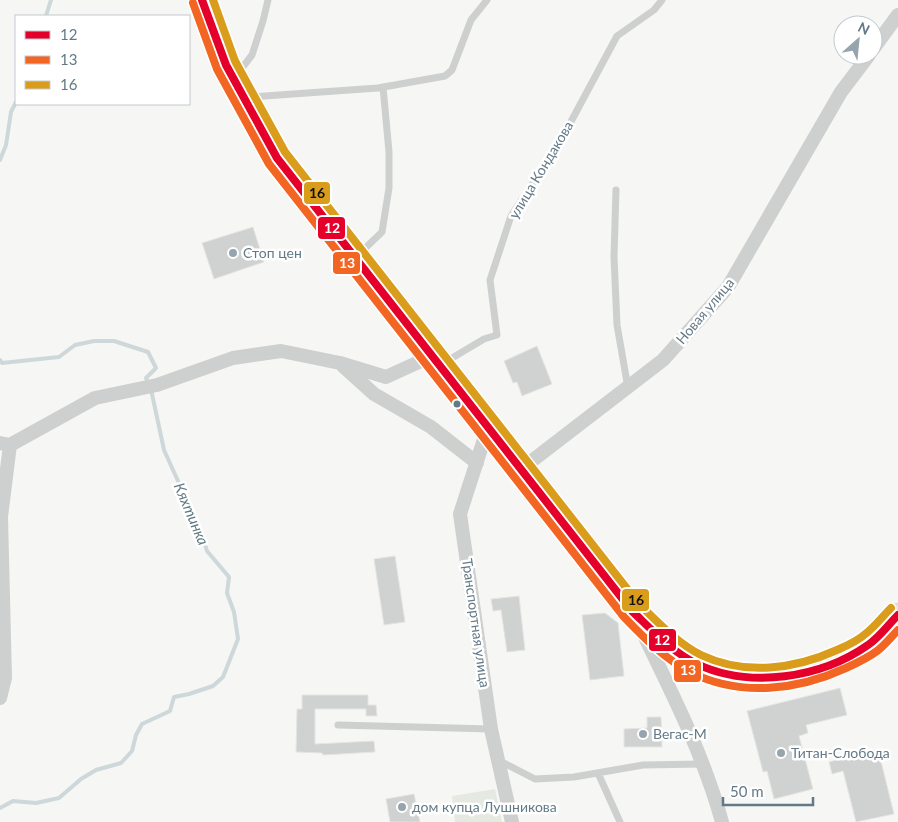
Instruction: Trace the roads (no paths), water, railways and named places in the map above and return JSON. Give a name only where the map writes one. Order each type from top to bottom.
[{"type":"main road","points":[[202,0],[226,65],[277,158],[632,611],[672,649],[697,664],[727,675],[766,679],[799,674],[833,664],[870,644],[898,615]]},
{"type":"street","points":[[883,35],[898,15]]},
{"type":"street","name":"Новая улица","points":[[520,470],[663,360],[728,287],[841,92],[861,65]]},
{"type":"street","points":[[0,698],[5,678],[0,518],[5,444],[95,398],[158,385],[233,358],[281,351],[340,363],[386,377],[435,361]]},
{"type":"street","points":[[340,363],[374,394],[431,427],[476,463]]},
{"type":"street","name":"Транспортная улица","points":[[488,427],[460,514],[491,729],[512,822]]},
{"type":"street","points":[[632,611],[672,694],[709,780],[722,822]]},
{"type":"lane","points":[[268,0],[252,56],[238,88],[383,87],[445,76],[452,70],[471,20],[487,0]]},
{"type":"lane","name":"улица Кондакова","points":[[435,361],[497,335],[490,280],[511,216],[560,142],[617,36],[654,10],[662,0]]},
{"type":"lane","points":[[355,258],[382,232],[389,188],[389,152],[383,87]]},
{"type":"lane","points":[[616,190],[614,256],[617,325],[628,388]]},
{"type":"lane","points":[[338,725],[491,729]]},
{"type":"lane","points":[[498,760],[535,779],[574,777],[643,766],[702,764]]},
{"type":"lane","points":[[598,773],[620,822]]},
{"type":"waterway","name":"Кяхтинка","points":[[46,15],[51,0]]},
{"type":"waterway","name":"Кяхтинка","points":[[0,160],[6,145],[11,112],[15,104]]},
{"type":"waterway","name":"Кяхтинка","points":[[0,360],[2,363],[59,357],[75,345],[94,341],[114,341],[148,352],[156,368],[146,378],[149,385]]},
{"type":"waterway","name":"Кяхтинка","points":[[0,808],[13,801],[36,803],[59,798],[81,779],[96,770],[121,763],[132,751],[136,735],[142,724],[170,711],[174,697],[213,686],[223,677],[238,639],[234,612],[227,593],[229,577],[207,551],[201,532],[164,450],[152,394]]},
{"type":"place","name":"Стоп цен","points":[[233,253]]},
{"type":"place","name":"Вегас-М","points":[[643,734]]},
{"type":"place","name":"Титан-Слобода","points":[[781,753]]},
{"type":"place","name":"дом купца Лушникова","points":[[402,807]]}]
